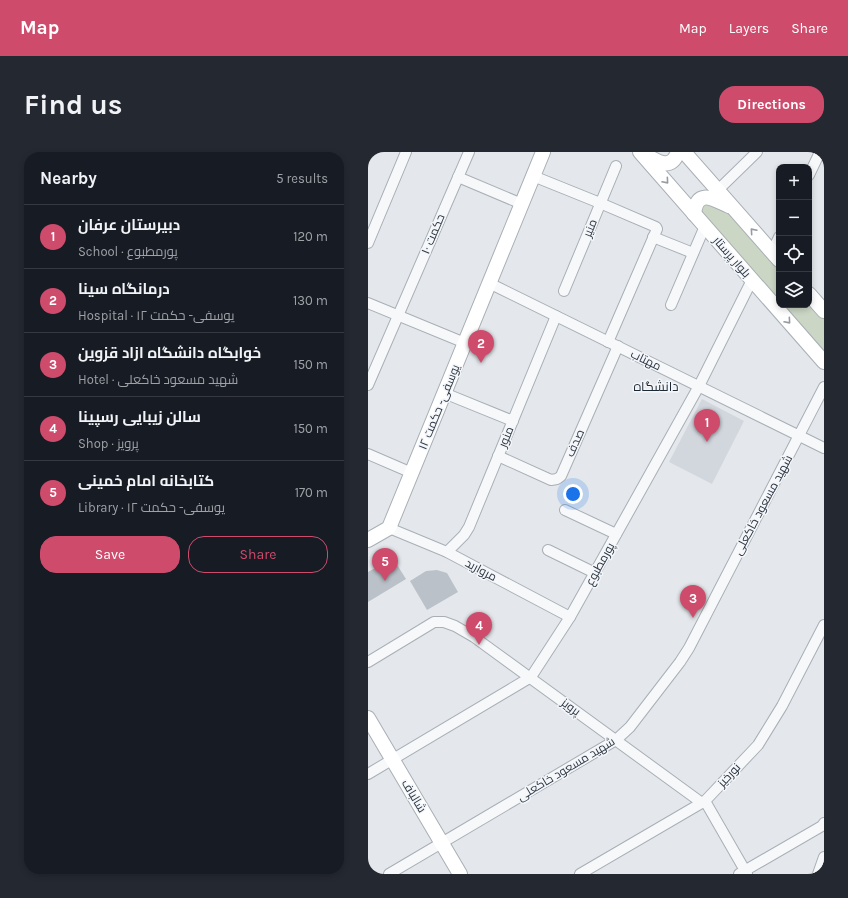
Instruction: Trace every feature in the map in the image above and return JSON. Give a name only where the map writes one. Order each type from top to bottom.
[{"type":"street","points":[[368,243],[406,152]]},
{"type":"street","name":"حکمت ۱۰","points":[[368,385],[469,152]]},
{"type":"street","name":"یوسفی- حکمت ۱۲","points":[[389,528],[543,152]]},
{"type":"street","points":[[640,152],[665,164],[673,160],[678,152]]},
{"type":"street","name":"بلوار پرستار","points":[[640,152],[824,362]]},
{"type":"street","points":[[684,152],[775,256]]},
{"type":"street","points":[[718,190],[757,152]]},
{"type":"street","points":[[812,169],[819,155]]},
{"type":"street","name":"منیر","points":[[564,291],[616,166]]},
{"type":"street","points":[[533,176],[600,203],[693,253]]},
{"type":"street","points":[[458,177],[522,204]]},
{"type":"street","points":[[694,214],[696,203],[702,198],[706,197],[733,208]]},
{"type":"street","points":[[671,305],[705,226]]},
{"type":"street","name":"صدف","points":[[498,456],[551,480],[557,479],[561,476],[655,232]]},
{"type":"street","name":"پورمطبوع","points":[[368,774],[531,677],[570,617],[595,573],[699,386],[752,280]]},
{"type":"street","name":"مهتاب","points":[[489,283],[824,448]]},
{"type":"street","points":[[812,297],[824,311]]},
{"type":"street","points":[[368,303],[465,343]]},
{"type":"street","name":"منور","points":[[447,552],[464,535],[469,527],[556,316]]},
{"type":"street","name":"شهید مسعود خاکعلی","points":[[389,874],[616,740],[630,727],[689,648],[824,387]]},
{"type":"street","points":[[444,393],[513,421]]},
{"type":"street","points":[[368,454],[412,473]]},
{"type":"street","points":[[565,510],[616,534]]},
{"type":"street","points":[[368,540],[389,528]]},
{"type":"street","name":"مروارید","points":[[389,528],[447,552],[570,617]]},
{"type":"street","points":[[548,550],[595,573]]},
{"type":"street","name":"پرویز","points":[[368,662],[434,622],[444,622],[468,633],[703,802],[744,873]]},
{"type":"street","name":"نورخیز","points":[[580,874],[703,802],[758,745],[782,706],[824,624]]},
{"type":"street","name":"شالباف","points":[[368,718],[460,874]]},
{"type":"street","points":[[744,873],[822,826],[824,822]]},
{"type":"street","points":[[817,874],[824,857]]},
{"type":"shaded area","points":[[702,399],[744,421],[712,484],[669,462]]},
{"type":"green space","points":[[700,204],[727,210],[776,266],[776,301],[701,215]]},
{"type":"green space","points":[[812,306],[824,319],[824,355],[783,308],[812,308]]},
{"type":"building","points":[[394,560],[406,579],[368,602],[368,572],[386,562],[387,564]]},
{"type":"building","points":[[437,570],[447,573],[458,592],[427,610],[410,581],[426,571]]},
{"type":"place","name":"درمانگاه سینا","points":[[481,363]]},
{"type":"place","name":"دبیرستان عرفان","points":[[707,442]]},
{"type":"place","name":"کتابخانه امام خمینی","points":[[385,581]]},
{"type":"place","name":"خوابگاه دانشگاه ازاد قزوین","points":[[693,618]]},
{"type":"place","name":"سالن زیبایی رسپینا","points":[[479,645]]},
{"type":"district","name":"دانشگاه","points":[[656,386]]}]
